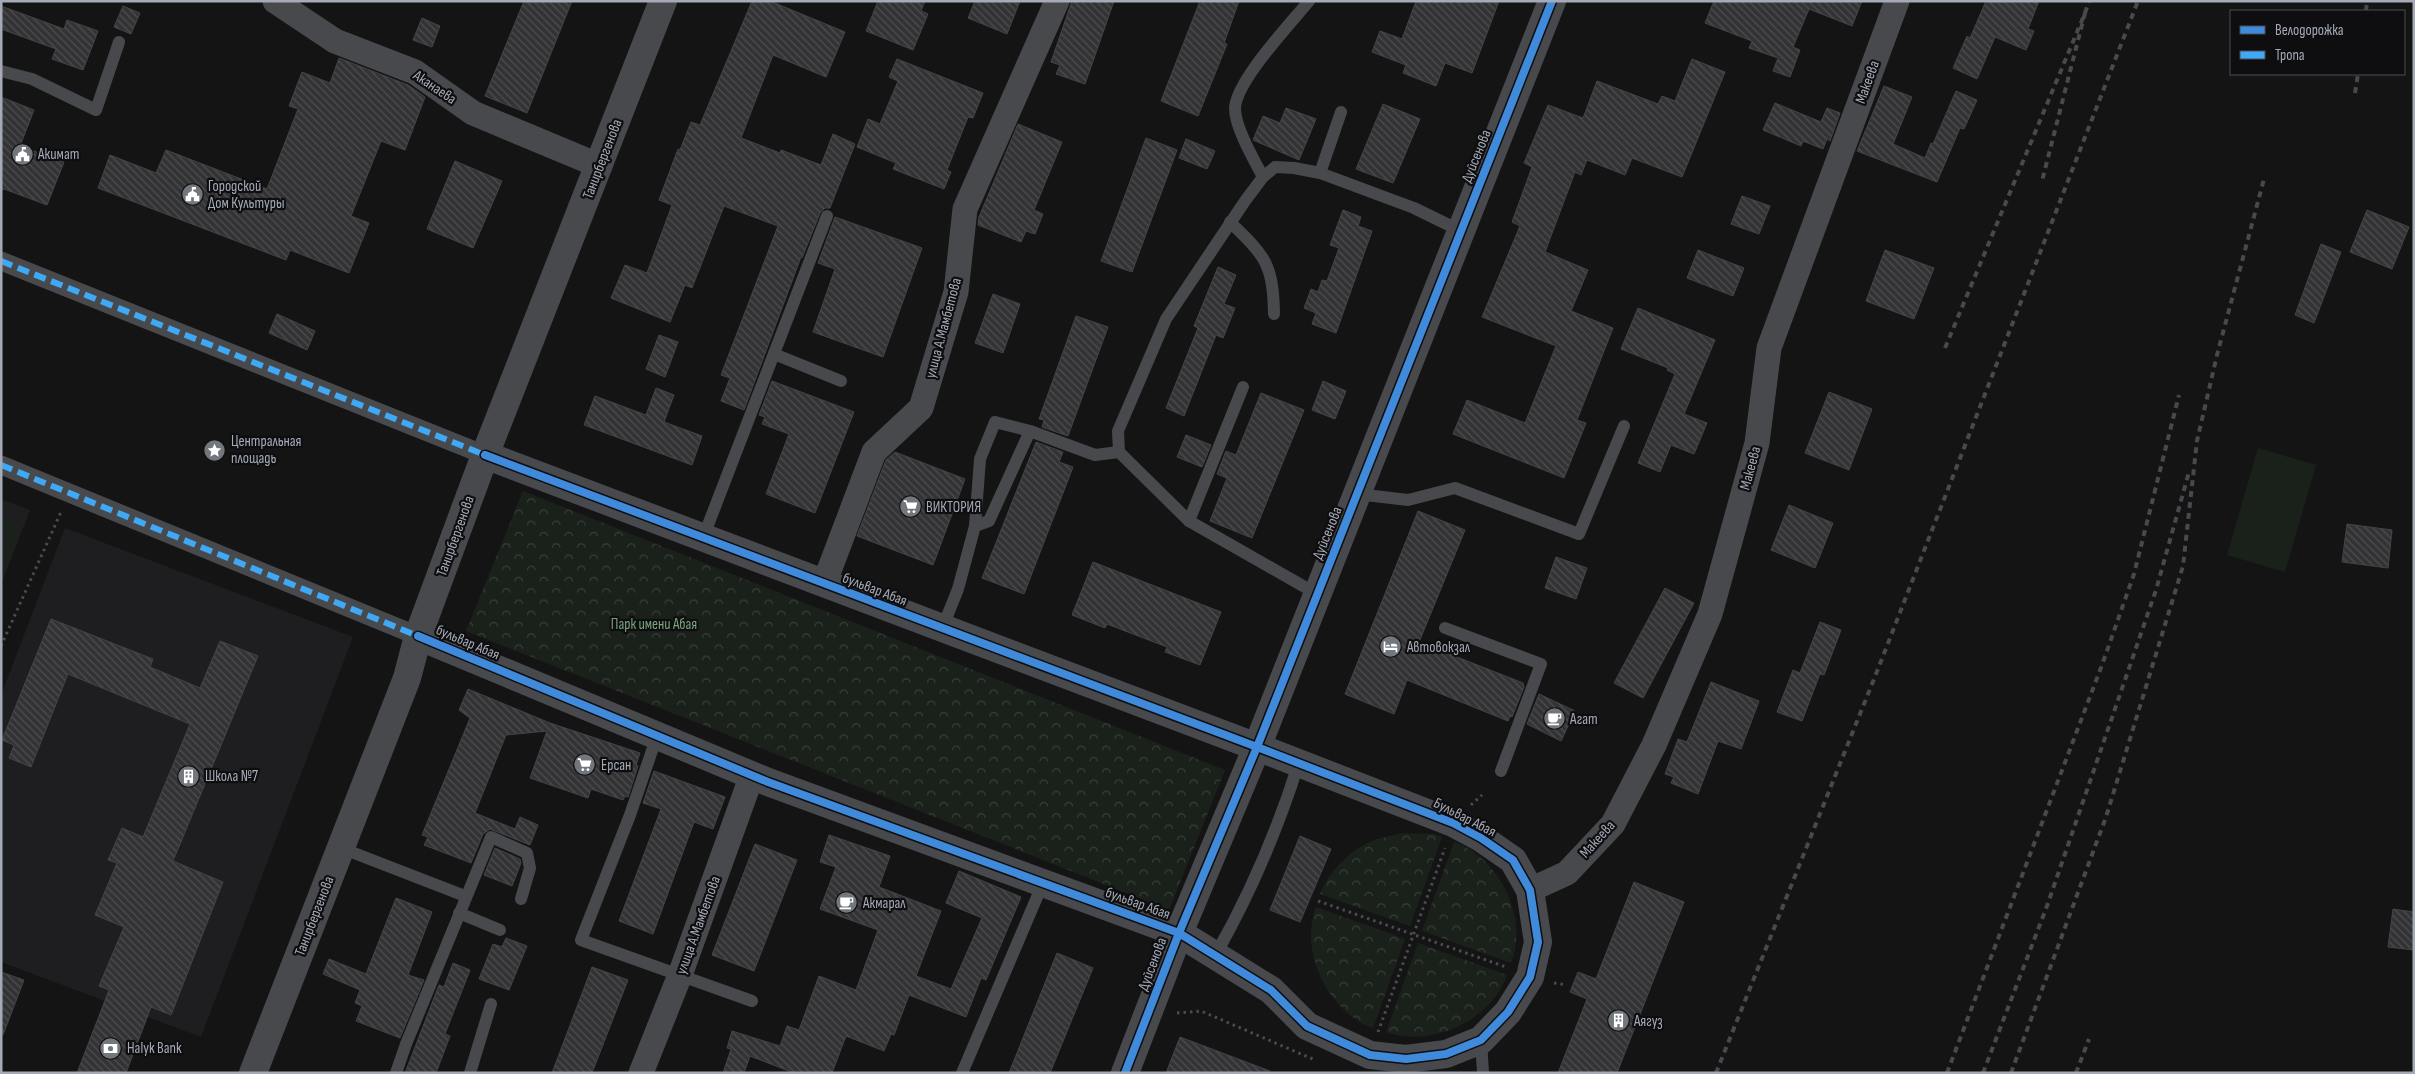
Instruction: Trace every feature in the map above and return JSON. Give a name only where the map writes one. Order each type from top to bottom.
[{"type":"street","name":"Аканаева","points":[[275,1],[335,41],[415,72],[473,114],[600,166]]},
{"type":"street","name":"Танирбергенова","points":[[253,1073],[407,678],[418,636],[485,455],[600,166],[663,1]]},
{"type":"street","name":"улица А.Мамбетова","points":[[824,584],[874,452],[921,408],[956,292],[965,209],[1057,1]]},
{"type":"street","name":"Дуйсенова","points":[[1125,1073],[1178,933],[1257,747],[1552,1]]},
{"type":"street","name":"Макеева","points":[[1530,890],[1566,873],[1613,824],[1654,746],[1710,614],[1757,443],[1769,348],[1897,1]]},
{"type":"street","points":[[1,261],[485,455]]},
{"type":"street","name":"бульвар Абая","points":[[485,455],[1257,747]]},
{"type":"street","points":[[1,465],[418,636]]},
{"type":"street","name":"бульвар Абая","points":[[418,636],[752,775],[1178,933]]},
{"type":"street","name":"Бульвар Абая","points":[[1178,933],[1216,954],[1271,990],[1307,1026],[1370,1055],[1406,1060],[1446,1054],[1481,1040],[1508,1012],[1530,977],[1538,942],[1530,890],[1513,860],[1481,838],[1453,823],[1257,747]]},
{"type":"street","name":"улица А.Мамбетова","points":[[641,1073],[680,975],[752,775]]},
{"type":"lane","points":[[1263,177],[1242,136],[1235,108],[1249,74],[1309,1]]},
{"type":"lane","points":[[1,71],[32,79],[96,110],[119,42]]},
{"type":"lane","points":[[1320,173],[1341,112]]},
{"type":"lane","points":[[1317,594],[1190,521],[1119,452],[1118,431],[1166,319],[1230,222],[1263,177],[1275,167],[1294,168],[1320,173],[1414,208],[1461,230]]},
{"type":"lane","points":[[703,538],[827,216]]},
{"type":"lane","points":[[1230,222],[1262,254],[1274,284],[1274,314]]},
{"type":"lane","points":[[774,354],[841,381]]},
{"type":"lane","points":[[1190,521],[1243,387]]},
{"type":"lane","points":[[942,629],[958,589],[975,526],[980,458],[995,422],[1030,431],[1095,455],[1119,452]]},
{"type":"lane","points":[[1357,494],[1408,500],[1455,488],[1579,534],[1624,426]]},
{"type":"lane","points":[[975,526],[989,521],[1030,431]]},
{"type":"lane","points":[[1445,628],[1541,664],[1501,771]]},
{"type":"lane","points":[[657,736],[582,940],[752,1001]]},
{"type":"lane","points":[[1216,954],[1236,919],[1285,807],[1299,762]]},
{"type":"lane","points":[[396,1073],[465,896],[491,837],[527,853],[530,868],[521,899]]},
{"type":"lane","points":[[341,848],[465,896]]},
{"type":"lane","points":[[962,1073],[1043,883]]},
{"type":"lane","points":[[459,912],[500,930]]},
{"type":"lane","points":[[470,1073],[491,1004]]},
{"type":"lane","points":[[1481,1040],[1483,1073]]},
{"type":"path","points":[[1,646],[69,493]]},
{"type":"path","points":[[1370,1055],[1453,823],[1482,795]]},
{"type":"path","points":[[1318,900],[1530,977],[1566,985]]},
{"type":"path","points":[[1174,1017],[1178,1011],[1201,1011],[1320,1062]]},
{"type":"shaded area","points":[[1,499],[30,510],[1,585]]},
{"type":"shaded area","points":[[65,528],[353,637],[201,1037],[1,962],[1,695]]},
{"type":"green space","points":[[2258,448],[2316,465],[2285,572],[2227,555]]},
{"type":"green space","name":"Парк имени Абая","points":[[523,491],[1225,770],[1169,910],[466,631]]},
{"type":"green space","points":[[1,516],[22,524],[1,577]]},
{"type":"green space","points":[[1401,833],[1433,834],[1442,837],[1410,926],[1320,894],[1328,878],[1354,851],[1370,842]]},
{"type":"green space","points":[[1454,842],[1470,850],[1484,861],[1497,875],[1506,891],[1513,909],[1516,927],[1516,945],[1511,963],[1422,931]]},
{"type":"green space","points":[[1316,907],[1405,939],[1373,1028],[1357,1020],[1343,1009],[1331,995],[1321,978],[1311,943],[1312,924]]},
{"type":"green space","points":[[1418,943],[1507,975],[1499,991],[1488,1006],[1457,1027],[1440,1033],[1422,1036],[1403,1036],[1386,1032]]},
{"type":"building","points":[[524,1],[572,1],[527,113],[485,96]]},
{"type":"building","points":[[752,1],[770,1],[845,32],[826,77],[773,55],[741,138],[780,153],[781,150],[821,165],[833,134],[855,144],[830,208],[825,208],[820,213],[801,257],[744,410],[721,401],[730,378],[721,375],[778,226],[724,206],[692,288],[685,285],[670,322],[611,298],[625,265],[647,273],[672,205],[659,200],[678,149],[680,150],[691,122],[700,125]]},
{"type":"building","points":[[878,1],[925,1],[921,11],[928,14],[913,50],[866,31]]},
{"type":"building","points":[[975,1],[1020,1],[1007,34],[968,18]]},
{"type":"building","points":[[1072,1],[1114,1],[1085,84],[1056,74],[1060,65],[1051,62]]},
{"type":"building","points":[[1200,1],[1239,1],[1224,43],[1227,44],[1198,116],[1161,101]]},
{"type":"building","points":[[1416,1],[1499,1],[1472,73],[1445,63],[1436,86],[1403,73],[1406,65],[1372,52],[1380,31],[1402,39]]},
{"type":"building","points":[[1714,1],[1862,1],[1852,26],[1809,9],[1793,47],[1800,50],[1790,77],[1773,71],[1778,58],[1749,48],[1752,41],[1705,23]]},
{"type":"building","points":[[1986,1],[2039,1],[2028,29],[2034,31],[2026,50],[1995,37],[1977,79],[1953,68],[1967,36],[1970,38]]},
{"type":"building","points":[[1,6],[64,29],[67,20],[98,31],[83,70],[52,59],[56,49],[1,29]]},
{"type":"building","points":[[123,6],[140,13],[131,34],[114,27]]},
{"type":"building","points":[[422,18],[440,26],[432,47],[413,40]]},
{"type":"building","points":[[339,58],[408,85],[425,97],[405,150],[381,141],[351,216],[369,223],[349,273],[290,250],[286,260],[98,188],[110,155],[156,173],[166,150],[267,189],[298,109],[289,106],[302,72],[330,83]]},
{"type":"building","points":[[897,59],[983,93],[973,118],[968,117],[947,170],[951,172],[944,189],[893,169],[896,163],[857,147],[868,119],[880,124],[898,81],[889,77]]},
{"type":"building","points":[[1692,59],[1725,72],[1682,177],[1632,158],[1625,175],[1587,160],[1581,175],[1575,172],[1545,252],[1588,270],[1571,311],[1613,328],[1577,420],[1586,423],[1564,478],[1453,434],[1467,400],[1525,423],[1556,346],[1482,317],[1520,226],[1512,222],[1532,167],[1524,163],[1548,105],[1583,118],[1597,81],[1658,104],[1662,96],[1675,101]]},
{"type":"building","points":[[1884,86],[1912,97],[1893,144],[1925,158],[1956,91],[1977,100],[1964,129],[1960,128],[1937,182],[1857,151]]},
{"type":"building","name":"Акимат","points":[[1,97],[34,110],[20,146],[64,162],[47,205],[4,189],[1,191]]},
{"type":"building","points":[[1775,103],[1821,122],[1827,108],[1840,113],[1830,141],[1827,139],[1823,149],[1803,141],[1801,146],[1763,130]]},
{"type":"building","points":[[1383,104],[1420,119],[1393,183],[1356,169]]},
{"type":"building","points":[[1286,108],[1316,119],[1299,160],[1253,140],[1263,116],[1280,123]]},
{"type":"building","points":[[1018,124],[1062,142],[1034,210],[1043,214],[1035,234],[1026,231],[1021,242],[978,225],[979,217]]},
{"type":"building","points":[[1146,138],[1177,150],[1132,272],[1101,261]]},
{"type":"building","points":[[1186,139],[1215,151],[1207,169],[1179,158]]},
{"type":"building","points":[[455,161],[502,181],[473,248],[427,229]]},
{"type":"building","points":[[1742,196],[1770,206],[1759,234],[1731,224]]},
{"type":"building","points":[[1343,210],[1361,217],[1358,226],[1372,231],[1336,333],[1312,324],[1316,313],[1304,308],[1311,289],[1318,292],[1322,280],[1327,281],[1339,248],[1330,245]]},
{"type":"building","points":[[2367,210],[2409,227],[2392,269],[2350,252]]},
{"type":"building","points":[[835,217],[922,248],[883,357],[813,332],[835,269],[818,263]]},
{"type":"building","points":[[2321,244],[2341,252],[2314,323],[2295,315]]},
{"type":"building","points":[[1698,250],[1744,268],[1733,296],[1687,278]]},
{"type":"building","points":[[1885,250],[1934,268],[1914,319],[1866,301]]},
{"type":"building","points":[[1218,267],[1236,275],[1224,304],[1235,308],[1223,338],[1216,335],[1184,416],[1166,408],[1198,328],[1194,326]]},
{"type":"building","points":[[993,294],[1020,304],[1003,353],[975,343]]},
{"type":"building","points":[[1638,308],[1715,340],[1684,414],[1707,423],[1694,454],[1671,445],[1660,472],[1638,463],[1675,374],[1667,370],[1668,368],[1621,349]]},
{"type":"building","points":[[277,314],[315,331],[307,350],[269,333]]},
{"type":"building","points":[[1076,316],[1108,327],[1068,436],[1042,427],[1044,420],[1039,419]]},
{"type":"building","points":[[659,335],[678,342],[665,377],[646,369]]},
{"type":"building","points":[[772,381],[854,412],[815,513],[766,494],[789,434],[762,424],[765,417],[759,415]]},
{"type":"building","points":[[1323,381],[1346,391],[1335,419],[1312,410]]},
{"type":"building","points":[[656,388],[674,395],[664,422],[702,436],[692,465],[584,425],[595,396],[646,415]]},
{"type":"building","points":[[1829,392],[1872,409],[1849,470],[1805,453]]},
{"type":"building","points":[[1261,393],[1304,410],[1252,538],[1210,521],[1227,478],[1217,474],[1226,451],[1236,455]]},
{"type":"building","points":[[1186,435],[1211,445],[1202,467],[1177,457]]},
{"type":"building","points":[[1036,442],[1063,452],[1059,462],[1073,467],[1024,594],[982,578]]},
{"type":"building","name":"ВИКТОРИЯ","points":[[895,452],[965,479],[933,565],[857,536],[886,460]]},
{"type":"building","points":[[1789,505],[1833,523],[1815,568],[1771,550]]},
{"type":"building","points":[[1418,511],[1465,530],[1419,642],[1523,683],[1524,687],[1512,717],[1510,716],[1508,721],[1407,680],[1394,714],[1345,694]]},
{"type":"building","points":[[2347,524],[2392,530],[2388,568],[2342,562]]},
{"type":"building","points":[[1556,557],[1587,568],[1576,599],[1545,588]]},
{"type":"building","points":[[1093,562],[1221,612],[1200,665],[1165,652],[1167,647],[1107,624],[1105,628],[1072,615]]},
{"type":"building","points":[[1665,588],[1694,603],[1643,698],[1614,683]]},
{"type":"building","points":[[51,619],[153,659],[150,667],[200,688],[220,641],[258,656],[173,861],[223,882],[171,1015],[151,1007],[126,1073],[77,1073],[109,990],[99,986],[124,927],[95,915],[117,863],[108,860],[122,828],[143,837],[190,724],[68,674],[31,767],[9,758],[14,745],[2,740]]},
{"type":"building","points":[[1820,622],[1841,630],[1824,675],[1820,674],[1802,721],[1777,712],[1793,670],[1800,673]]},
{"type":"building","points":[[1711,682],[1759,701],[1741,749],[1718,741],[1698,794],[1671,783],[1674,777],[1665,774],[1678,739],[1687,742]]},
{"type":"building","points":[[468,689],[550,723],[640,753],[628,797],[625,796],[623,800],[591,789],[588,798],[530,778],[547,731],[506,735],[475,813],[515,829],[520,817],[538,825],[530,845],[490,829],[483,834],[471,863],[424,845],[428,837],[422,835],[470,718],[459,710]]},
{"type":"building","name":"Агат","points":[[1539,694],[1575,711],[1561,741],[1527,724]]},
{"type":"building","points":[[654,771],[725,797],[713,829],[694,822],[653,934],[619,921],[661,809],[643,803]]},
{"type":"building","points":[[829,835],[890,856],[879,887],[941,911],[916,976],[951,989],[982,918],[946,903],[959,871],[1021,897],[986,980],[981,978],[966,1017],[909,995],[894,1035],[891,1034],[884,1051],[846,1036],[832,1073],[794,1073],[750,1056],[744,1073],[723,1073],[731,1049],[727,1048],[732,1031],[780,1046],[787,1026],[799,1030],[819,976],[856,990],[878,930],[820,909],[836,867],[820,862]]},
{"type":"building","points":[[1300,836],[1331,849],[1300,922],[1270,910]]},
{"type":"building","points":[[755,844],[797,860],[754,971],[712,955]]},
{"type":"building","points":[[495,848],[520,859],[521,863],[512,886],[484,875]]},
{"type":"building","points":[[1634,882],[1684,902],[1617,1073],[1558,1073],[1587,999],[1570,992],[1578,972],[1596,979]]},
{"type":"building","points":[[396,898],[432,912],[408,975],[424,980],[400,1038],[356,1021],[362,1006],[355,1003],[360,990],[323,974],[329,959],[366,974]]},
{"type":"building","points":[[2393,909],[2414,912],[2414,950],[2388,947]]},
{"type":"building","points":[[506,938],[527,946],[509,990],[479,979],[493,944],[502,947]]},
{"type":"building","points":[[1057,953],[1093,968],[1050,1073],[1009,1073]]},
{"type":"building","points":[[453,963],[470,970],[445,1034],[450,1036],[436,1073],[405,1073],[439,985],[444,987]]},
{"type":"building","points":[[592,967],[628,980],[592,1073],[552,1073]]},
{"type":"building","points":[[1,972],[24,980],[3,1035],[1,1034]]},
{"type":"building","points":[[1180,1037],[1270,1071],[1270,1073],[1166,1073]]},
{"type":"railway","points":[[2085,13],[2089,1]]},
{"type":"railway","points":[[1716,1073],[1878,669],[2138,1]]},
{"type":"railway","points":[[2366,10],[2367,1]]},
{"type":"railway","points":[[1945,348],[2085,13],[2042,181]]},
{"type":"railway","points":[[2355,93],[2358,75]]},
{"type":"railway","points":[[2011,1073],[2106,817],[2183,566],[2197,441],[2217,355],[2264,179]]},
{"type":"railway","points":[[1947,1073],[2102,665],[2134,574],[2179,395]]},
{"type":"railway","points":[[1983,1073],[2047,906],[2156,590],[2189,472]]},
{"type":"railway","points":[[2076,1073],[2089,1039]]},
{"type":"marked path","points":[[1,261],[485,455]]},
{"type":"marked path","points":[[1,465],[418,636]]},
{"type":"cycle path","points":[[1125,1073],[1179,933],[1257,747],[1552,1]]},
{"type":"cycle path","points":[[418,636],[768,782],[1179,933],[1271,990],[1307,1026],[1370,1055],[1406,1059],[1446,1054],[1481,1040],[1508,1012],[1530,977],[1538,942],[1530,890],[1513,860],[1481,838],[1453,823],[485,455]]},
{"type":"place","name":"Акимат","points":[[22,154]]},
{"type":"place","name":"Городской Дом Культуры","points":[[192,195]]},
{"type":"place","name":"Центральная площадь","points":[[215,450]]},
{"type":"place","name":"ВИКТОРИЯ","points":[[910,507]]},
{"type":"place","name":"Автовокзал","points":[[1391,647]]},
{"type":"place","name":"Агат","points":[[1554,719]]},
{"type":"place","name":"Ерсан","points":[[585,765]]},
{"type":"place","name":"Школа №7","points":[[189,776]]},
{"type":"place","name":"Акмарал","points":[[847,903]]},
{"type":"place","name":"Аягуз","points":[[1618,1021]]},
{"type":"place","name":"Halyk Bank","points":[[111,1048]]}]
